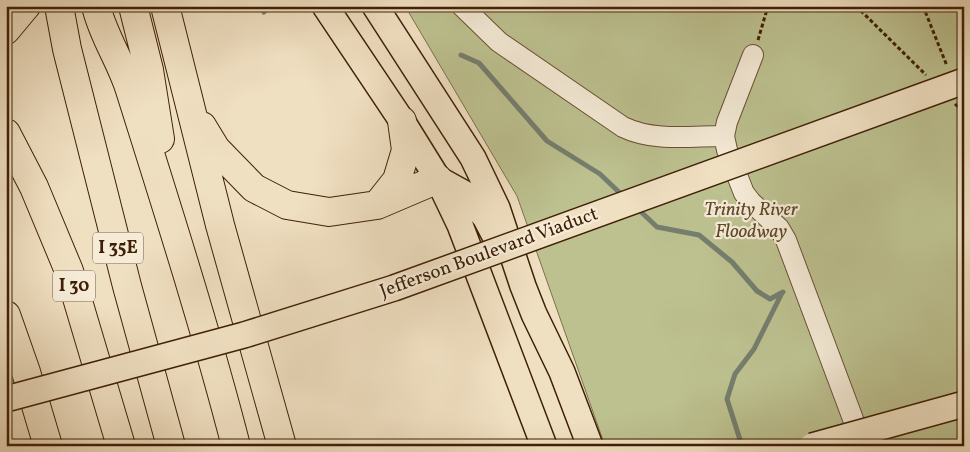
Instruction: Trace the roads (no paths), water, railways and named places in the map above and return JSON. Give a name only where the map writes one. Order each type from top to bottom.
[{"type":"highway","points":[[6,30],[26,6]]},
{"type":"highway","name":"I 35E","points":[[59,6],[66,49],[127,286],[171,446]]},
{"type":"highway","points":[[133,6],[149,70],[177,240]]},
{"type":"highway","points":[[164,6],[220,226],[282,446]]},
{"type":"highway","points":[[96,7],[101,24],[125,75],[220,383],[236,446]]},
{"type":"highway","points":[[191,109],[216,149],[254,188],[287,205],[329,212],[377,205],[438,179]]},
{"type":"highway","points":[[377,205],[397,180],[406,150],[402,121]]},
{"type":"highway","name":"I 30","points":[[6,133],[34,187],[69,271],[122,446]]},
{"type":"highway","points":[[6,315],[26,372],[48,446]]},
{"type":"main road","points":[[324,6],[402,121],[438,179],[460,225],[544,446]]},
{"type":"main road","points":[[375,6],[473,158],[497,208],[523,286],[534,314],[562,372],[590,446]]},
{"type":"main road","name":"Jefferson Boulevard Viaduct","points":[[6,399],[244,335],[394,288],[956,89]]},
{"type":"main road","points":[[438,179],[464,194],[485,217],[523,286]]},
{"type":"main road","points":[[812,446],[964,404]]},
{"type":"lane","points":[[462,6],[499,42],[634,132],[660,137],[724,136]]},
{"type":"lane","points":[[753,55],[727,122],[724,136],[727,150],[744,193],[779,228],[786,240],[852,419],[859,446]]},
{"type":"waterway","points":[[260,6],[264,12]]},
{"type":"waterway","points":[[461,55],[479,63],[547,141],[600,174],[623,196]]},
{"type":"waterway","points":[[637,208],[657,227],[699,235],[732,262],[757,291],[770,299],[783,292]]},
{"type":"waterway","points":[[742,446],[727,399],[735,374],[754,349],[782,293]]},
{"type":"tram line","points":[[861,446],[964,417]]},
{"type":"park label","name":"Trinity River Floodway","points":[[751,221]]}]
